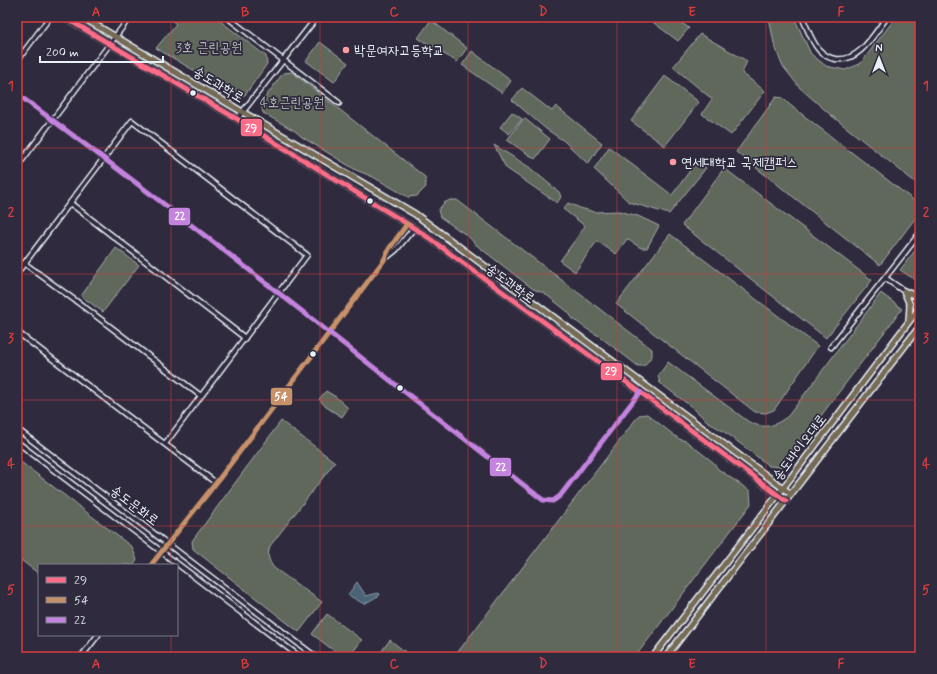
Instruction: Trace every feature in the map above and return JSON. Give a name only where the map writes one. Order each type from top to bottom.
[{"type":"main road","name":"송도과학로","points":[[64,17],[237,119],[414,228],[640,392],[786,501]]},
{"type":"main road","name":"송도과학로","points":[[82,17],[415,214],[791,494]]},
{"type":"main road","points":[[904,291],[920,296]]},
{"type":"main road","points":[[904,291],[910,305],[908,322]]},
{"type":"main road","name":"송도바이오대로","points":[[653,657],[920,307]]},
{"type":"main road","name":"송도바이오대로","points":[[666,657],[920,326]]},
{"type":"street","points":[[17,61],[50,17]]},
{"type":"street","points":[[17,167],[130,17]]},
{"type":"street","points":[[227,17],[339,103]]},
{"type":"street","points":[[237,119],[317,17]]},
{"type":"street","points":[[802,17],[820,51],[830,58],[842,60],[848,59],[858,53],[887,17]]},
{"type":"street","points":[[17,94],[104,158],[279,292],[329,333],[543,500],[553,501],[560,496],[640,392]]},
{"type":"street","points":[[17,273],[132,121],[307,255],[165,444]]},
{"type":"street","points":[[70,203],[245,338]]},
{"type":"street","points":[[153,564],[216,483],[384,260],[389,249],[407,224]]},
{"type":"street","points":[[384,260],[396,250],[414,228]]},
{"type":"street","points":[[831,347],[920,233]]},
{"type":"street","points":[[24,263],[201,396]]},
{"type":"street","points":[[885,278],[904,291]]},
{"type":"street","points":[[17,332],[216,483]]},
{"type":"street","name":"송도문화로","points":[[17,429],[316,657]]},
{"type":"street","name":"송도문화로","points":[[17,442],[300,657]]},
{"type":"street","points":[[81,657],[97,636]]},
{"type":"green space","name":"3호 근린공원","points":[[168,17],[215,17],[266,56],[267,64],[245,95],[237,96],[156,48],[176,24]]},
{"type":"green space","points":[[646,17],[673,17],[689,28],[678,41]]},
{"type":"green space","points":[[769,17],[794,17],[811,54],[826,66],[845,70],[860,64],[896,17],[920,17],[920,186],[832,116],[800,88],[782,65],[774,44]]},
{"type":"green space","points":[[431,20],[467,48],[457,62],[418,38]]},
{"type":"green space","points":[[700,34],[747,61],[742,73],[765,91],[731,135],[702,114],[712,99],[673,67]]},
{"type":"green space","points":[[320,42],[348,63],[334,82],[306,61]]},
{"type":"green space","points":[[472,51],[511,81],[502,93],[462,65]]},
{"type":"green space","name":"4호근린공원","points":[[292,72],[425,177],[426,187],[417,196],[408,197],[373,177],[356,170],[302,137],[295,131],[263,113],[261,103],[283,73]]},
{"type":"green space","points":[[665,76],[699,102],[665,146],[631,121]]},
{"type":"green space","points":[[522,88],[552,111],[556,106],[602,143],[588,164],[564,141],[546,129],[512,100]]},
{"type":"green space","points":[[776,97],[783,98],[790,105],[920,205],[920,212],[880,265],[736,152]]},
{"type":"green space","points":[[512,112],[522,119],[509,134],[500,127]]},
{"type":"green space","points":[[524,118],[550,139],[535,159],[507,140]]},
{"type":"green space","points":[[494,145],[529,167],[559,192],[561,197],[557,203],[506,168]]},
{"type":"green space","points":[[609,147],[672,195],[697,161],[706,168],[669,214],[629,202],[594,169]]},
{"type":"green space","points":[[724,168],[872,280],[826,338],[682,225]]},
{"type":"green space","points":[[450,200],[457,200],[652,349],[652,356],[644,366],[638,366],[599,336],[573,319],[568,312],[544,293],[533,289],[475,244],[469,237],[440,217],[438,210],[444,203]]},
{"type":"green space","points":[[568,203],[595,212],[619,211],[638,216],[659,226],[647,248],[641,248],[627,239],[616,254],[597,241],[575,272],[560,261],[585,226],[563,209]]},
{"type":"green space","points":[[670,234],[818,346],[774,410],[766,413],[755,412],[616,304]]},
{"type":"green space","points":[[920,244],[920,283],[900,270]]},
{"type":"green space","points":[[116,248],[139,265],[103,312],[81,296]]},
{"type":"green space","points":[[881,293],[902,309],[782,467],[769,466],[729,435],[708,422],[693,408],[660,383],[658,376],[668,362],[749,422],[760,426],[770,426],[788,416]]},
{"type":"green space","points":[[326,391],[336,397],[348,408],[342,417],[326,407],[319,399]]},
{"type":"green space","points":[[647,414],[679,439],[686,441],[713,462],[718,469],[750,491],[751,504],[635,657],[454,657],[639,415]]},
{"type":"green space","points":[[281,421],[335,462],[269,549],[268,555],[274,568],[322,602],[299,632],[193,549],[192,541]]},
{"type":"green space","points":[[17,459],[132,547],[137,560],[135,564],[38,564],[38,573],[17,557]]},
{"type":"green space","points":[[327,614],[362,640],[349,657],[342,657],[312,634]]},
{"type":"green space","points":[[390,640],[412,657],[377,657]]},
{"type":"water","points":[[357,582],[366,596],[378,593],[380,595],[364,604],[348,595]]},
{"type":"transit line","name":"29","points":[[64,17],[237,119],[422,233],[640,392],[786,501]]},
{"type":"transit line","name":"22","points":[[17,94],[216,244],[543,500],[553,501],[560,496],[640,392]]},
{"type":"transit line","name":"54","points":[[152,564],[216,483],[384,260],[389,249],[407,224]]},
{"type":"place","name":"박문여자고등학교","points":[[346,50]]},
{"type":"place","name":"연세대학교 국제캠퍼스","points":[[673,162]]}]
